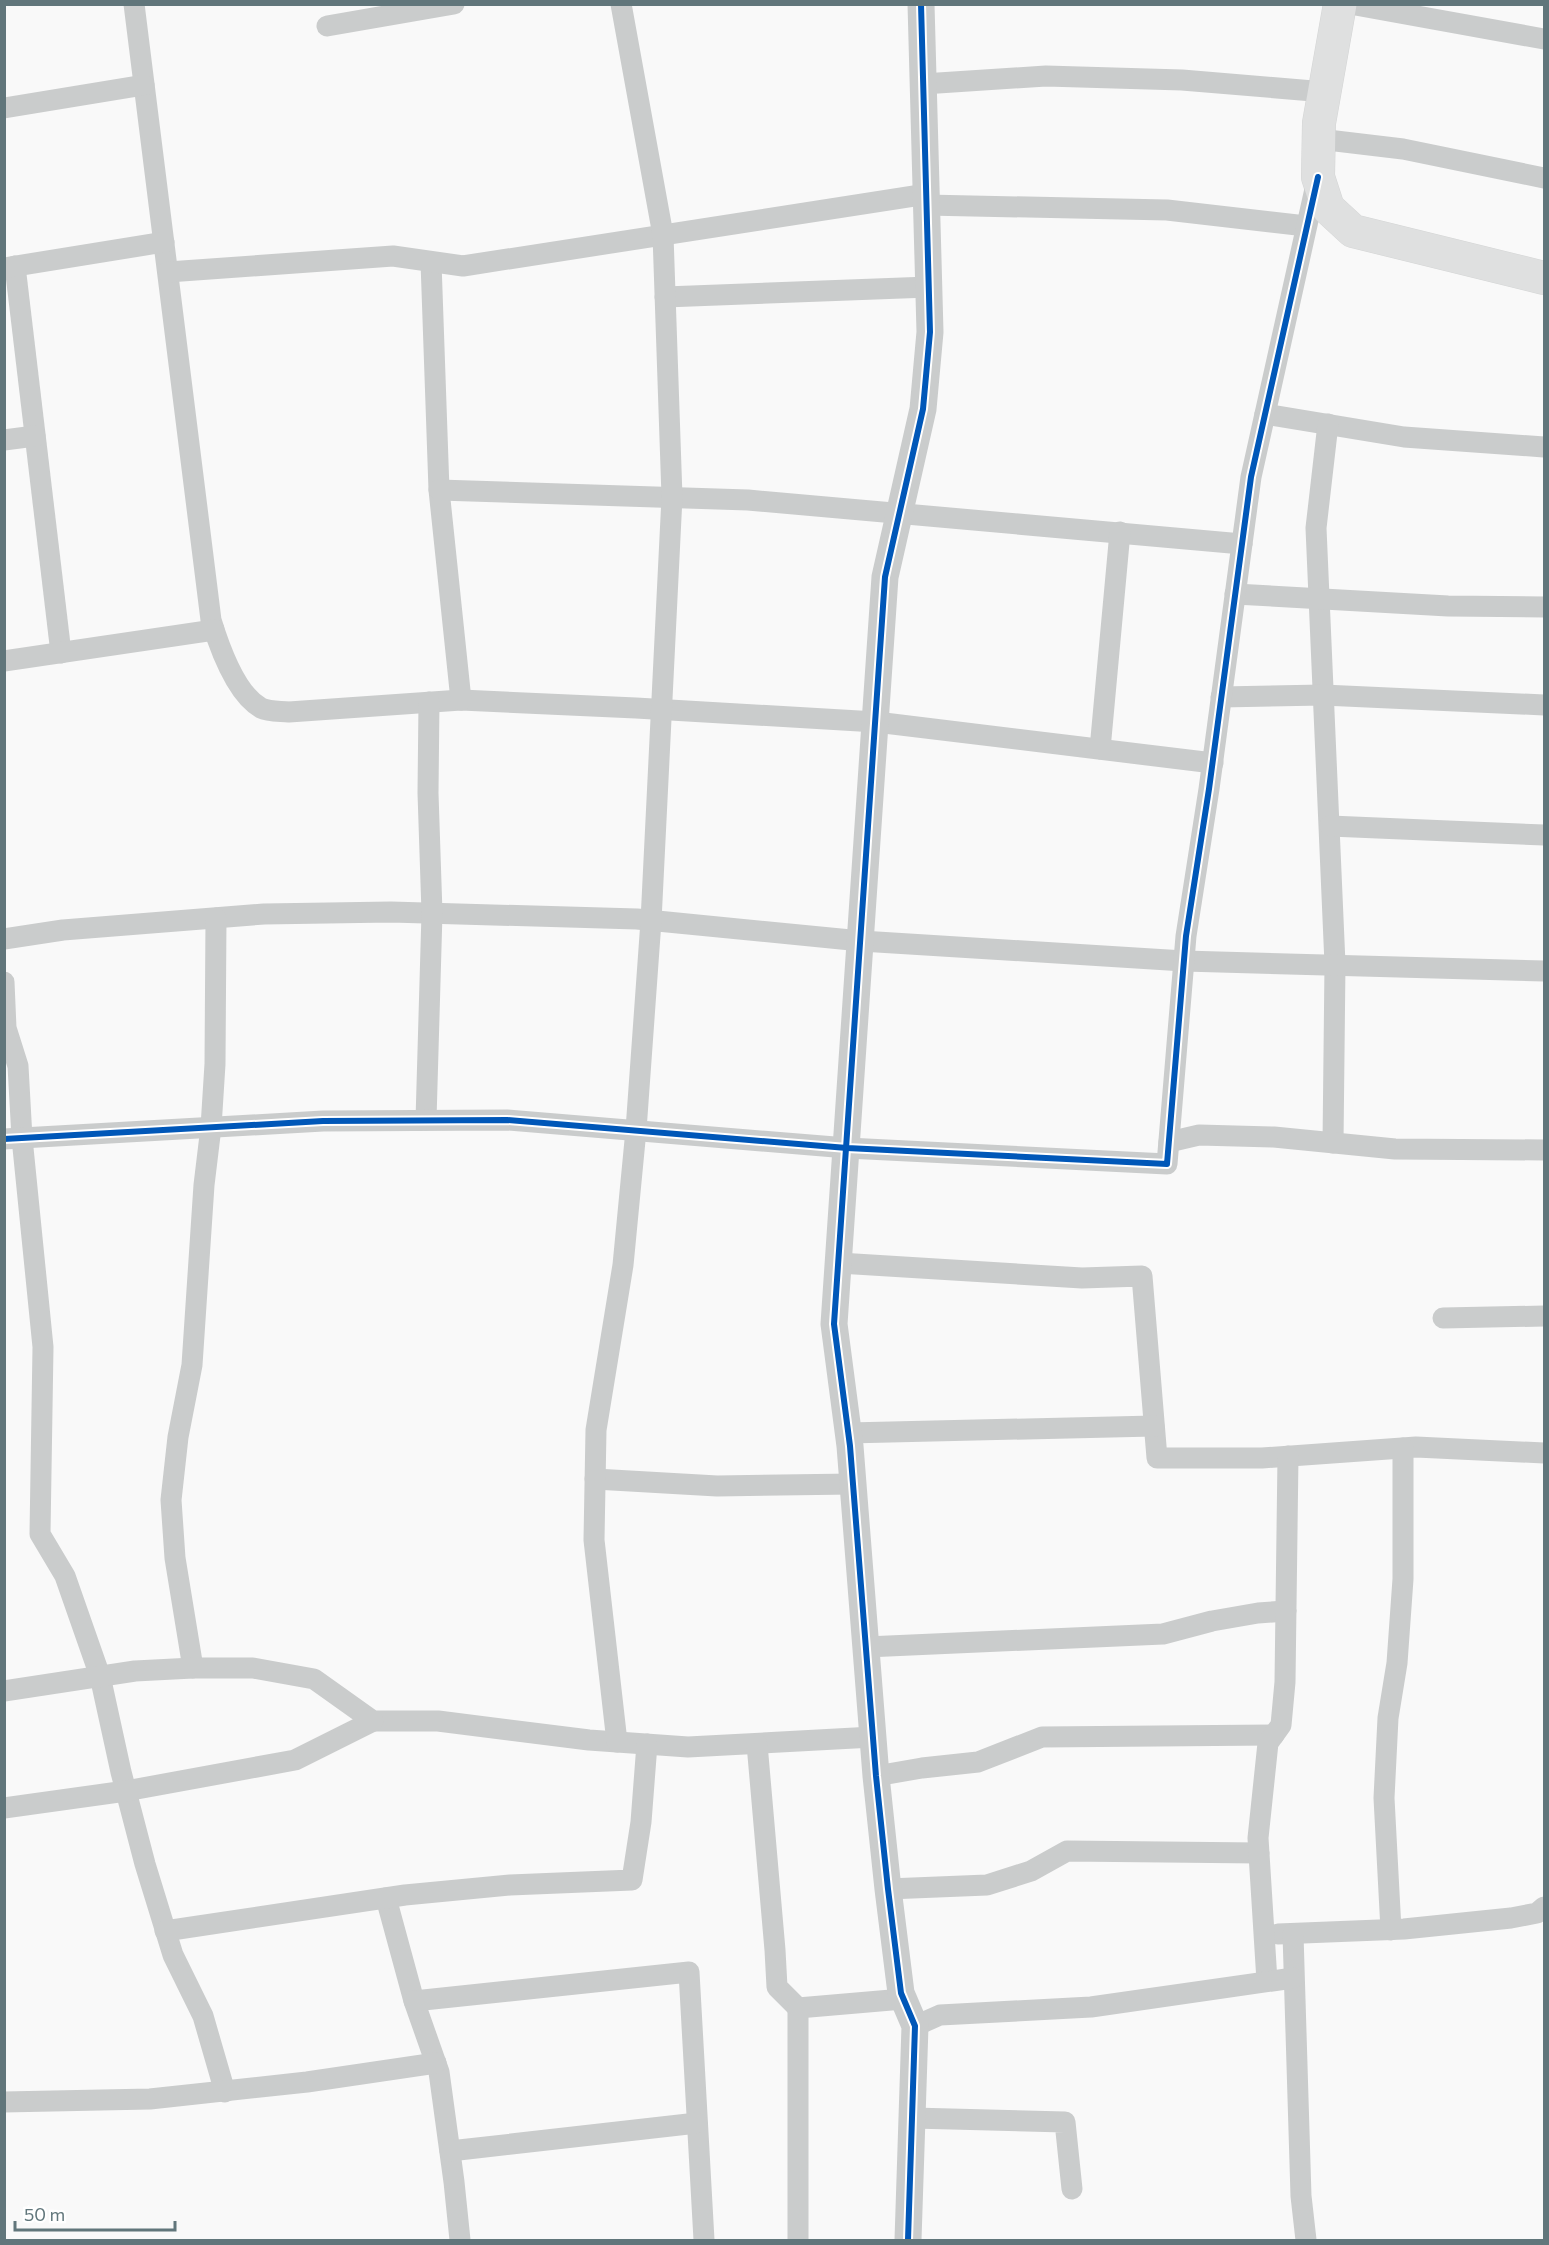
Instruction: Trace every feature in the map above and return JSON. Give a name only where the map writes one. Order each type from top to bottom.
[{"type":"highway","points":[[1340,4],[1319,139],[1318,177],[1328,208],[1353,231],[1545,278]]},
{"type":"street","points":[[135,4],[211,620],[220,648],[251,700],[264,709],[289,712],[461,700],[876,722],[1213,763]]},
{"type":"street","points":[[327,26],[454,4]]},
{"type":"street","points":[[617,1742],[594,1540],[596,1430],[623,1265],[636,1130],[651,921],[672,497],[663,235],[621,4]]},
{"type":"street","points":[[908,2241],[915,2026],[901,1993],[888,1889],[876,1776],[849,1433],[834,1324],[885,577],[923,409],[930,332],[921,4]]},
{"type":"street","points":[[1350,4],[1545,39]]},
{"type":"street","points":[[923,84],[1046,76],[1182,80],[1325,92]]},
{"type":"street","points":[[4,108],[144,85]]},
{"type":"street","points":[[1319,139],[1403,149],[1545,178]]},
{"type":"street","points":[[13,1139],[323,1121],[507,1120],[847,1149],[1167,1164],[1184,961],[1251,477],[1318,177]]},
{"type":"street","points":[[168,272],[393,256],[463,266],[663,235],[926,200],[1167,210],[1306,226]]},
{"type":"street","points":[[61,653],[35,436],[10,267],[164,242]]},
{"type":"street","points":[[431,262],[439,490],[461,700]]},
{"type":"street","points":[[665,297],[929,287]]},
{"type":"street","points":[[1265,414],[1404,437],[1545,447]]},
{"type":"street","points":[[1328,424],[1316,528],[1335,964],[1333,1143]]},
{"type":"street","points":[[4,441],[35,436]]},
{"type":"street","points":[[439,490],[748,500],[1242,544]]},
{"type":"street","points":[[1100,749],[1120,532]]},
{"type":"street","points":[[1235,594],[1448,606],[1545,607]]},
{"type":"street","points":[[4,662],[214,630]]},
{"type":"street","points":[[1221,697],[1323,695],[1545,705]]},
{"type":"street","points":[[426,1120],[432,914],[429,702]]},
{"type":"street","points":[[1330,826],[1545,835]]},
{"type":"street","points":[[4,939],[63,930],[264,914],[432,914],[651,921],[861,941],[1184,961],[1545,971]]},
{"type":"street","points":[[194,1668],[175,1558],[171,1500],[178,1437],[192,1365],[204,1185],[211,1127],[215,1064],[216,918]]},
{"type":"street","points":[[4,982],[6,1028],[18,1066],[13,1139],[44,1347],[40,1534],[65,1576],[100,1676],[144,1864],[173,1955],[203,2016],[225,2092]]},
{"type":"street","points":[[1169,1142],[1199,1136],[1274,1137],[1395,1149],[1545,1150]]},
{"type":"street","points":[[839,1263],[1082,1278],[1142,1276],[1157,1458],[1288,1456],[1403,1448],[1545,1453]]},
{"type":"street","points":[[1443,1318],[1545,1316]]},
{"type":"street","points":[[849,1433],[1154,1426]]},
{"type":"street","points":[[1391,1930],[1384,1798],[1388,1718],[1397,1663],[1403,1579],[1403,1448]]},
{"type":"street","points":[[1268,1981],[1258,1838],[1268,1743],[1281,1725],[1285,1682],[1288,1456]]},
{"type":"street","points":[[595,1479],[717,1486],[853,1484]]},
{"type":"street","points":[[866,1647],[1163,1634],[1212,1621],[1286,1611]]},
{"type":"street","points":[[4,1692],[135,1671],[253,1668],[314,1679],[373,1721]]},
{"type":"street","points":[[4,1808],[126,1791],[295,1760],[373,1721],[438,1721],[617,1742],[688,1747],[873,1737]]},
{"type":"street","points":[[876,1776],[978,1762],[1042,1737],[1274,1736]]},
{"type":"street","points":[[165,1931],[386,1898],[510,1885],[632,1880],[640,1822],[646,1744]]},
{"type":"street","points":[[757,1744],[777,1988],[798,2008],[798,2241]]},
{"type":"street","points":[[888,1889],[987,1884],[1031,1871],[1067,1851],[1259,1853]]},
{"type":"street","points":[[386,1898],[414,2001],[439,2072],[460,2241]]},
{"type":"street","points":[[1264,1935],[1391,1930],[1511,1918],[1537,1913],[1545,1907]]},
{"type":"street","points":[[1293,1934],[1301,2196],[1306,2241]]},
{"type":"street","points":[[414,2001],[689,1972],[704,2241]]},
{"type":"street","points":[[915,2026],[940,2014],[1091,2007],[1293,1978]]},
{"type":"street","points":[[798,2008],[903,1999]]},
{"type":"street","points":[[4,2102],[150,2099],[307,2082],[435,2063]]},
{"type":"street","points":[[913,2118],[1065,2122],[1072,2189]]},
{"type":"street","points":[[450,2151],[697,2123]]},
{"type":"cycle path","points":[[908,2240],[915,2026],[901,1993],[888,1889],[876,1776],[850,1446],[834,1324],[885,577],[923,409],[930,332],[921,4]]},
{"type":"cycle path","points":[[4,1139],[323,1121],[507,1120],[847,1148],[1167,1164],[1186,936],[1209,789],[1251,477],[1318,177]]}]
